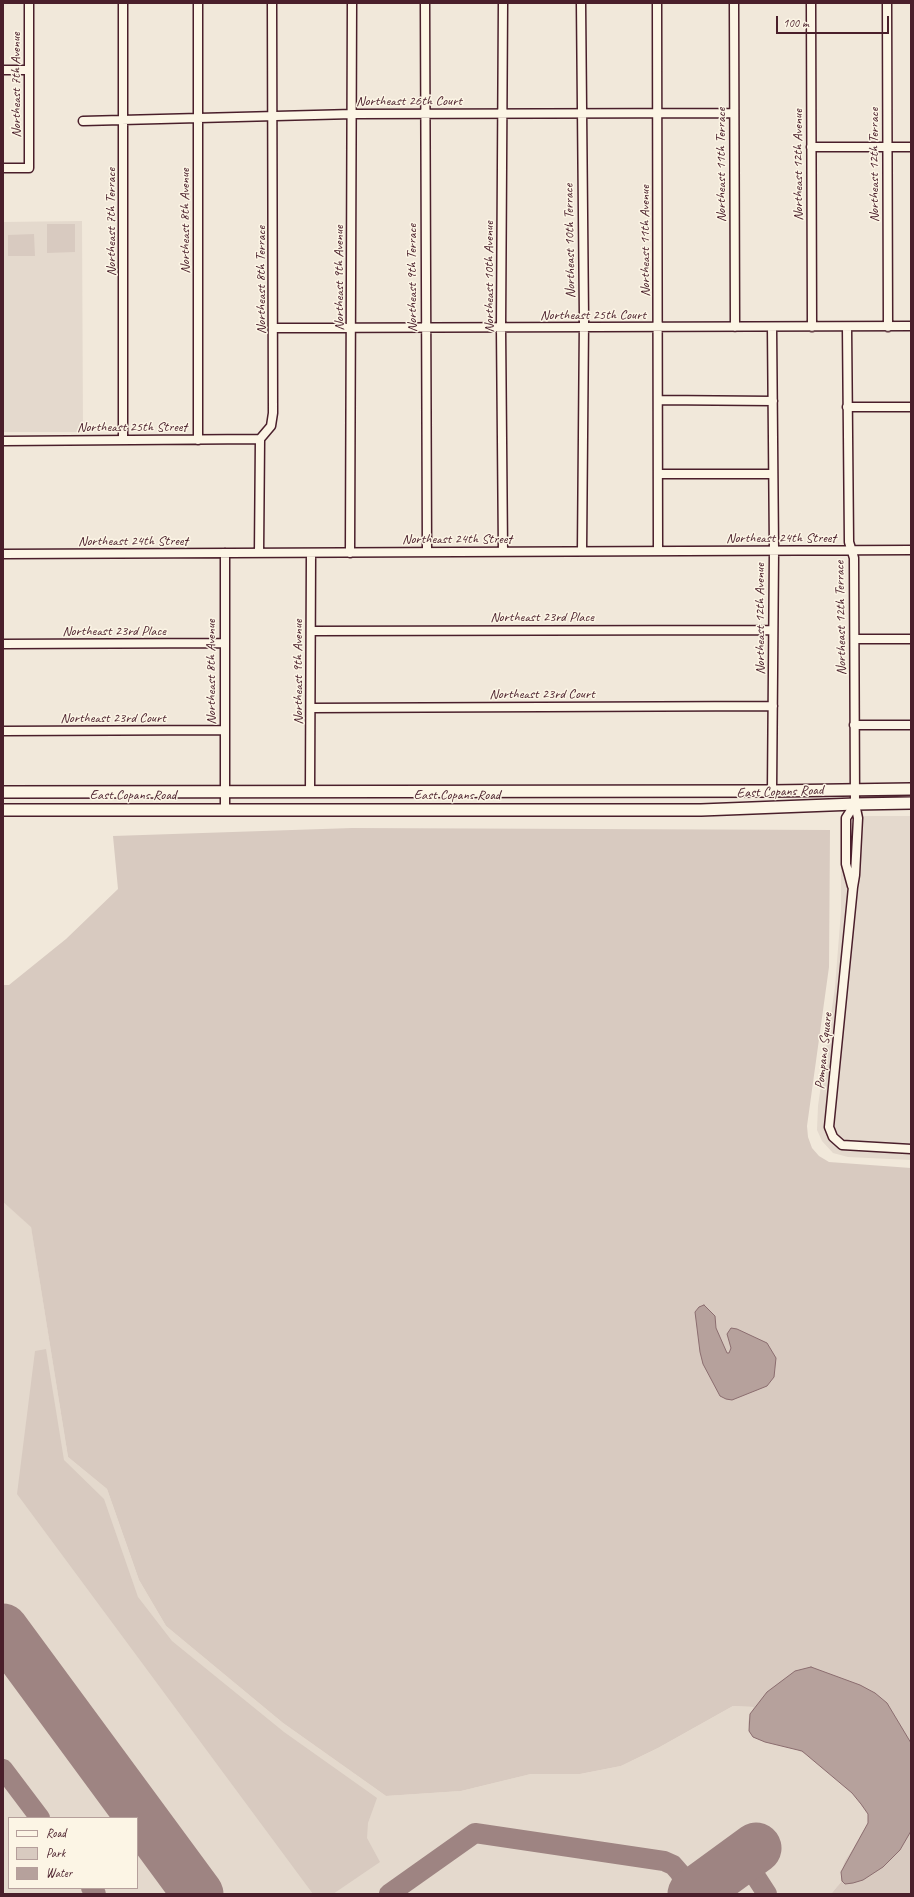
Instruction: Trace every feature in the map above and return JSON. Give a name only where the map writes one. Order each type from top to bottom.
[{"type":"main road","name":"East Copans Road","points":[[3,792],[772,791],[911,789]]},
{"type":"main road","name":"East Copans Road","points":[[3,810],[701,810],[855,804],[911,804]]},
{"type":"street","name":"Northeast 7th Avenue","points":[[3,168],[28,168],[29,3]]},
{"type":"street","name":"Northeast 7th Terrace","points":[[123,3],[123,440]]},
{"type":"street","name":"Northeast 8th Avenue","points":[[198,3],[198,440]]},
{"type":"street","name":"Northeast 8th Terrace","points":[[260,439],[271,426],[273,413],[274,328],[272,3]]},
{"type":"street","name":"Northeast 9th Avenue","points":[[350,553],[353,114],[352,3]]},
{"type":"street","name":"Northeast 9th Terrace","points":[[425,3],[424,114],[427,552]]},
{"type":"street","name":"Northeast 10th Avenue","points":[[503,3],[501,328],[503,552]]},
{"type":"street","name":"Northeast 10th Terrace","points":[[581,3],[584,328],[582,552]]},
{"type":"street","name":"Northeast 11th Avenue","points":[[657,3],[658,551]]},
{"type":"street","name":"Northeast 11th Terrace","points":[[734,3],[735,328]]},
{"type":"street","name":"Northeast 12th Avenue","points":[[811,3],[812,327]]},
{"type":"street","name":"Northeast 12th Terrace","points":[[887,3],[886,147],[888,326]]},
{"type":"street","points":[[3,70],[29,70]]},
{"type":"street","name":"Northeast 26th Court","points":[[83,121],[353,114],[734,112]]},
{"type":"street","points":[[811,147],[911,147]]},
{"type":"street","name":"Northeast 25th Court","points":[[274,328],[772,328],[911,326]]},
{"type":"street","name":"Northeast 12th Terrace","points":[[847,327],[849,542],[853,550],[856,640],[854,725],[855,789]]},
{"type":"street","name":"Northeast 12th Avenue","points":[[772,328],[774,551],[772,791]]},
{"type":"street","points":[[658,400],[773,401]]},
{"type":"street","points":[[847,408],[911,407]]},
{"type":"street","points":[[259,553],[260,439]]},
{"type":"street","name":"Northeast 25th Street","points":[[3,441],[260,439]]},
{"type":"street","points":[[658,474],[773,474]]},
{"type":"street","name":"Northeast 24th Street","points":[[3,554],[911,550]]},
{"type":"street","name":"Northeast 8th Avenue","points":[[225,553],[225,810]]},
{"type":"street","name":"Northeast 9th Avenue","points":[[310,791],[311,553]]},
{"type":"street","name":"Northeast 23rd Place","points":[[311,631],[773,630]]},
{"type":"street","points":[[856,640],[911,639]]},
{"type":"street","name":"Northeast 23rd Place","points":[[3,644],[224,643]]},
{"type":"street","name":"Northeast 23rd Court","points":[[311,708],[773,706]]},
{"type":"street","points":[[854,725],[911,725]]},
{"type":"street","name":"Northeast 23rd Court","points":[[3,731],[224,730]]},
{"type":"street","name":"Pompano Square","points":[[855,789],[855,804],[846,818],[846,864],[853,887],[829,1126],[833,1137],[842,1145],[911,1149]]},
{"type":"shaded area","points":[[82,221],[83,432],[3,432],[3,222]]},
{"type":"shaded area","points":[[865,816],[911,816],[911,1160],[848,1157],[833,1153],[822,1141],[817,1130],[818,1106],[835,987],[841,911],[841,829]]},
{"type":"shaded area","points":[[3,1202],[31,1226],[68,1457],[107,1489],[139,1580],[166,1626],[283,1723],[386,1796],[461,1791],[531,1774],[580,1774],[621,1766],[658,1748],[733,1706],[755,1707],[765,1742],[791,1747],[812,1758],[852,1793],[868,1814],[868,1823],[851,1850],[841,1872],[842,1881],[831,1894],[3,1894]]},
{"type":"green space","points":[[47,224],[75,224],[75,252],[47,253]]},
{"type":"green space","points":[[34,234],[35,256],[8,256],[8,235]]},
{"type":"green space","points":[[352,828],[830,830],[829,967],[807,1126],[808,1137],[812,1148],[819,1156],[829,1162],[911,1168],[911,1894],[831,1894],[841,1882],[841,1872],[845,1861],[868,1823],[868,1814],[852,1793],[812,1758],[791,1747],[765,1742],[753,1737],[749,1731],[748,1723],[750,1714],[754,1707],[733,1706],[658,1748],[621,1766],[580,1774],[531,1774],[461,1791],[386,1796],[283,1723],[166,1626],[139,1580],[107,1489],[68,1457],[31,1227],[3,1202],[3,985],[9,985],[66,939],[118,889],[113,836]]},
{"type":"green space","points":[[46,1349],[64,1460],[104,1499],[138,1597],[172,1641],[284,1732],[377,1798],[368,1823],[367,1838],[380,1862],[333,1894],[313,1894],[17,1494],[35,1351]]},
{"type":"water","points":[[704,1305],[715,1316],[716,1328],[727,1353],[729,1353],[731,1348],[727,1334],[731,1328],[737,1329],[767,1343],[776,1358],[774,1377],[767,1386],[732,1400],[720,1396],[703,1364],[700,1352],[695,1312],[699,1307]]},
{"type":"water","points":[[811,1667],[860,1685],[875,1693],[887,1703],[911,1743],[911,1831],[900,1850],[883,1867],[863,1880],[853,1883],[845,1884],[842,1881],[841,1872],[868,1823],[868,1814],[852,1793],[802,1751],[765,1742],[753,1737],[749,1731],[750,1714],[767,1692],[795,1671]]},
{"type":"taxiway","points":[[3,1769],[39,1817]]},
{"type":"taxiway","points":[[389,1894],[475,1833],[664,1861],[673,1865],[680,1873],[683,1880],[682,1894]]},
{"type":"taxiway","points":[[713,1879],[724,1873],[738,1870],[746,1871],[756,1877],[767,1894]]},
{"type":"taxiway","points":[[92,1889],[96,1894]]},
{"type":"runway","points":[[3,1629],[198,1894]]},
{"type":"runway","points":[[693,1894],[756,1848]]}]
